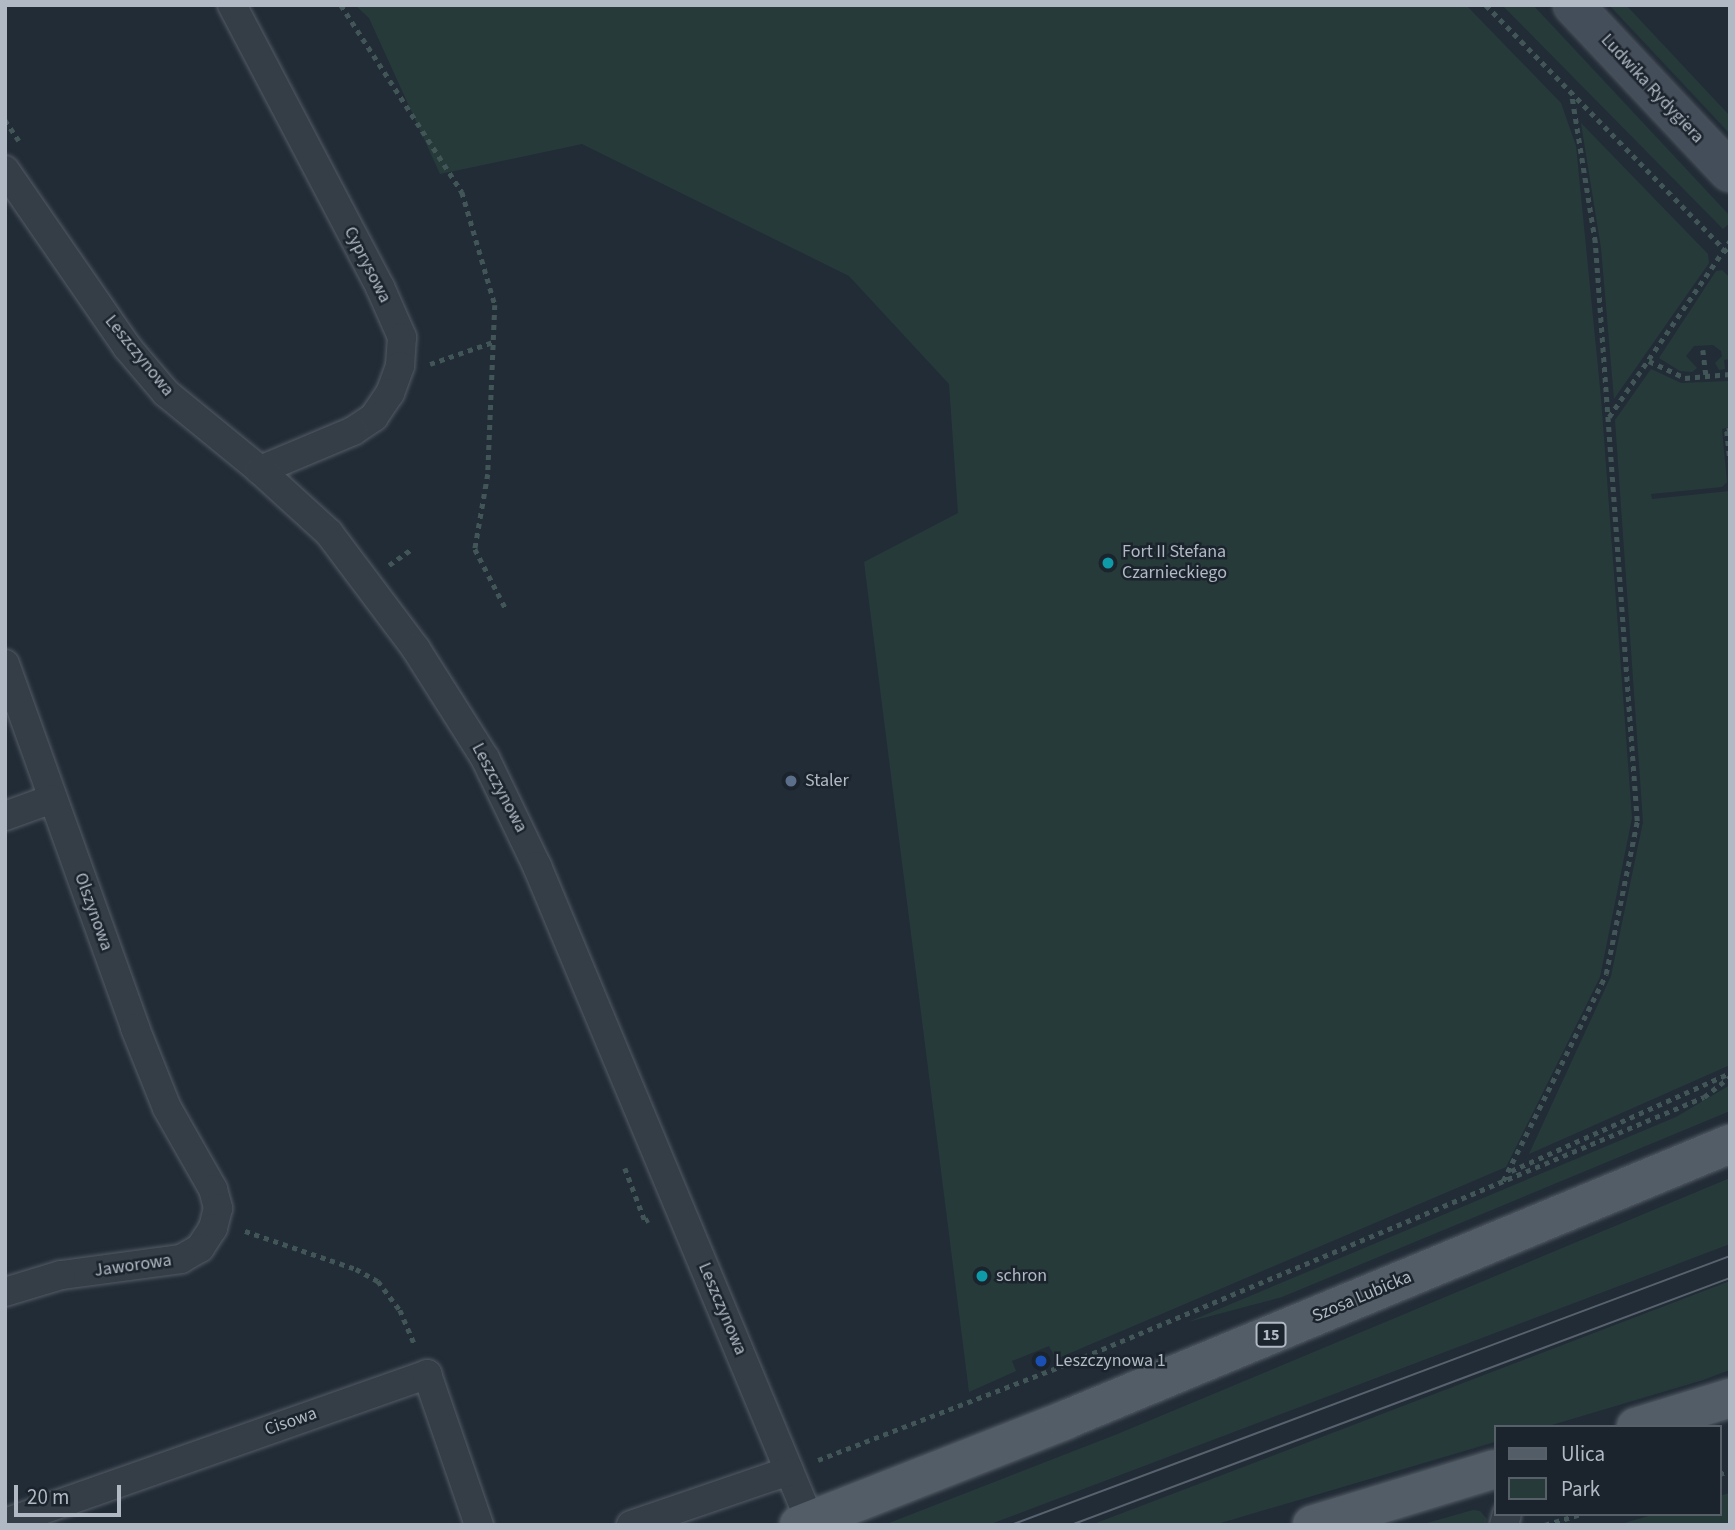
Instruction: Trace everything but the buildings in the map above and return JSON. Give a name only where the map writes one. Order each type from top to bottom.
[{"type":"main road","name":"Szosa Lubicka","points":[[804,1523],[1065,1420],[1730,1144]]},
{"type":"main road","points":[[1642,1425],[1730,1398]]},
{"type":"main road","points":[[1312,1525],[1494,1469]]},
{"type":"street","name":"Cyprysowa","points":[[232,5],[380,287],[402,337],[400,366],[390,393],[374,417],[353,430],[260,470]]},
{"type":"street","name":"Ludwika Rydygiera","points":[[1573,5],[1730,172]]},
{"type":"street","name":"Leszczynowa","points":[[5,170],[127,347],[166,393],[260,470],[329,533],[416,649],[485,758],[521,828],[677,1202],[789,1471],[804,1523]]},
{"type":"street","name":"Olszynowa","points":[[5,664],[135,1028],[167,1108],[193,1155]]},
{"type":"street","points":[[5,816],[52,799]]},
{"type":"street","name":"Jaworowa","points":[[5,1293],[61,1275],[181,1259],[200,1248],[213,1228],[218,1208],[213,1189],[193,1155]]},
{"type":"street","points":[[427,1374],[479,1525]]},
{"type":"street","name":"Cisowa","points":[[5,1523],[427,1374]]},
{"type":"street","points":[[631,1525],[789,1471]]},
{"type":"path","points":[[341,5],[461,192],[495,305],[488,474],[475,549],[506,609]]},
{"type":"path","points":[[1486,5],[1730,255]]},
{"type":"path","points":[[1503,1181],[1606,974],[1637,821],[1595,242],[1571,92]]},
{"type":"path","points":[[1608,418],[1730,242]]},
{"type":"path","points":[[421,367],[493,342]]},
{"type":"path","points":[[1703,350],[1706,376]]},
{"type":"path","points":[[1649,361],[1685,378],[1730,374]]},
{"type":"path","points":[[1730,430],[1727,431],[1730,461]]},
{"type":"path","points":[[385,568],[412,549]]},
{"type":"path","points":[[1510,1171],[1730,1075]]},
{"type":"path","points":[[789,1471],[1074,1361],[1704,1097],[1730,1075]]},
{"type":"path","points":[[620,1156],[645,1221],[677,1202]]},
{"type":"path","points":[[243,1230],[356,1269],[378,1281],[400,1310],[427,1374]]},
{"type":"path","points":[[1545,1525],[1574,1516]]},
{"type":"green space","points":[[355,5],[1466,5],[1561,103],[1576,146],[1601,398],[1632,818],[1600,977],[1506,1167],[1056,1359],[1049,1346],[1012,1361],[1016,1371],[969,1392],[864,562],[958,513],[949,384],[849,276],[582,144],[440,174],[369,18]]},
{"type":"green space","points":[[1502,5],[1533,5],[1730,216],[1730,223],[1723,229]]},
{"type":"green space","points":[[1609,5],[1626,5],[1730,116],[1730,134]]},
{"type":"green space","points":[[1581,123],[1708,254],[1709,263],[1614,399],[1601,248]]},
{"type":"green space","points":[[1722,270],[1730,278],[1730,359],[1724,360],[1725,369],[1719,370],[1715,363],[1722,356],[1721,351],[1713,345],[1694,346],[1686,356],[1697,368],[1692,372],[1680,371],[1659,358],[1716,271]]},
{"type":"green space","points":[[1651,369],[1681,383],[1728,381],[1730,427],[1722,429],[1727,482],[1722,487],[1651,494],[1652,499],[1730,491],[1730,1065],[1529,1154],[1611,976],[1643,822],[1615,420]]},
{"type":"green space","points":[[1730,1085],[1730,1111],[1282,1297],[1188,1322],[1676,1117]]},
{"type":"green space","points":[[1730,1178],[1730,1244],[988,1525],[884,1525],[1115,1435]]},
{"type":"green space","points":[[1730,1281],[1730,1370],[1552,1425],[1494,1425],[1494,1442],[1214,1525],[1091,1525]]},
{"type":"green space","points":[[1730,1493],[1730,1525],[1618,1525],[1648,1516],[1721,1516],[1721,1495]]},
{"type":"green space","points":[[1473,1510],[1480,1511],[1487,1519],[1486,1525],[1420,1525]]},
{"type":"tram line","points":[[1011,1525],[1730,1256]]},
{"type":"tram line","points":[[1071,1525],[1730,1278]]},
{"type":"place","name":"Fort II Stefana Czarnieckiego","points":[[1108,563]]},
{"type":"place","name":"Staler","points":[[791,781]]},
{"type":"place","name":"schron","points":[[982,1276]]},
{"type":"place","name":"Leszczynowa 1","points":[[1041,1361]]}]
